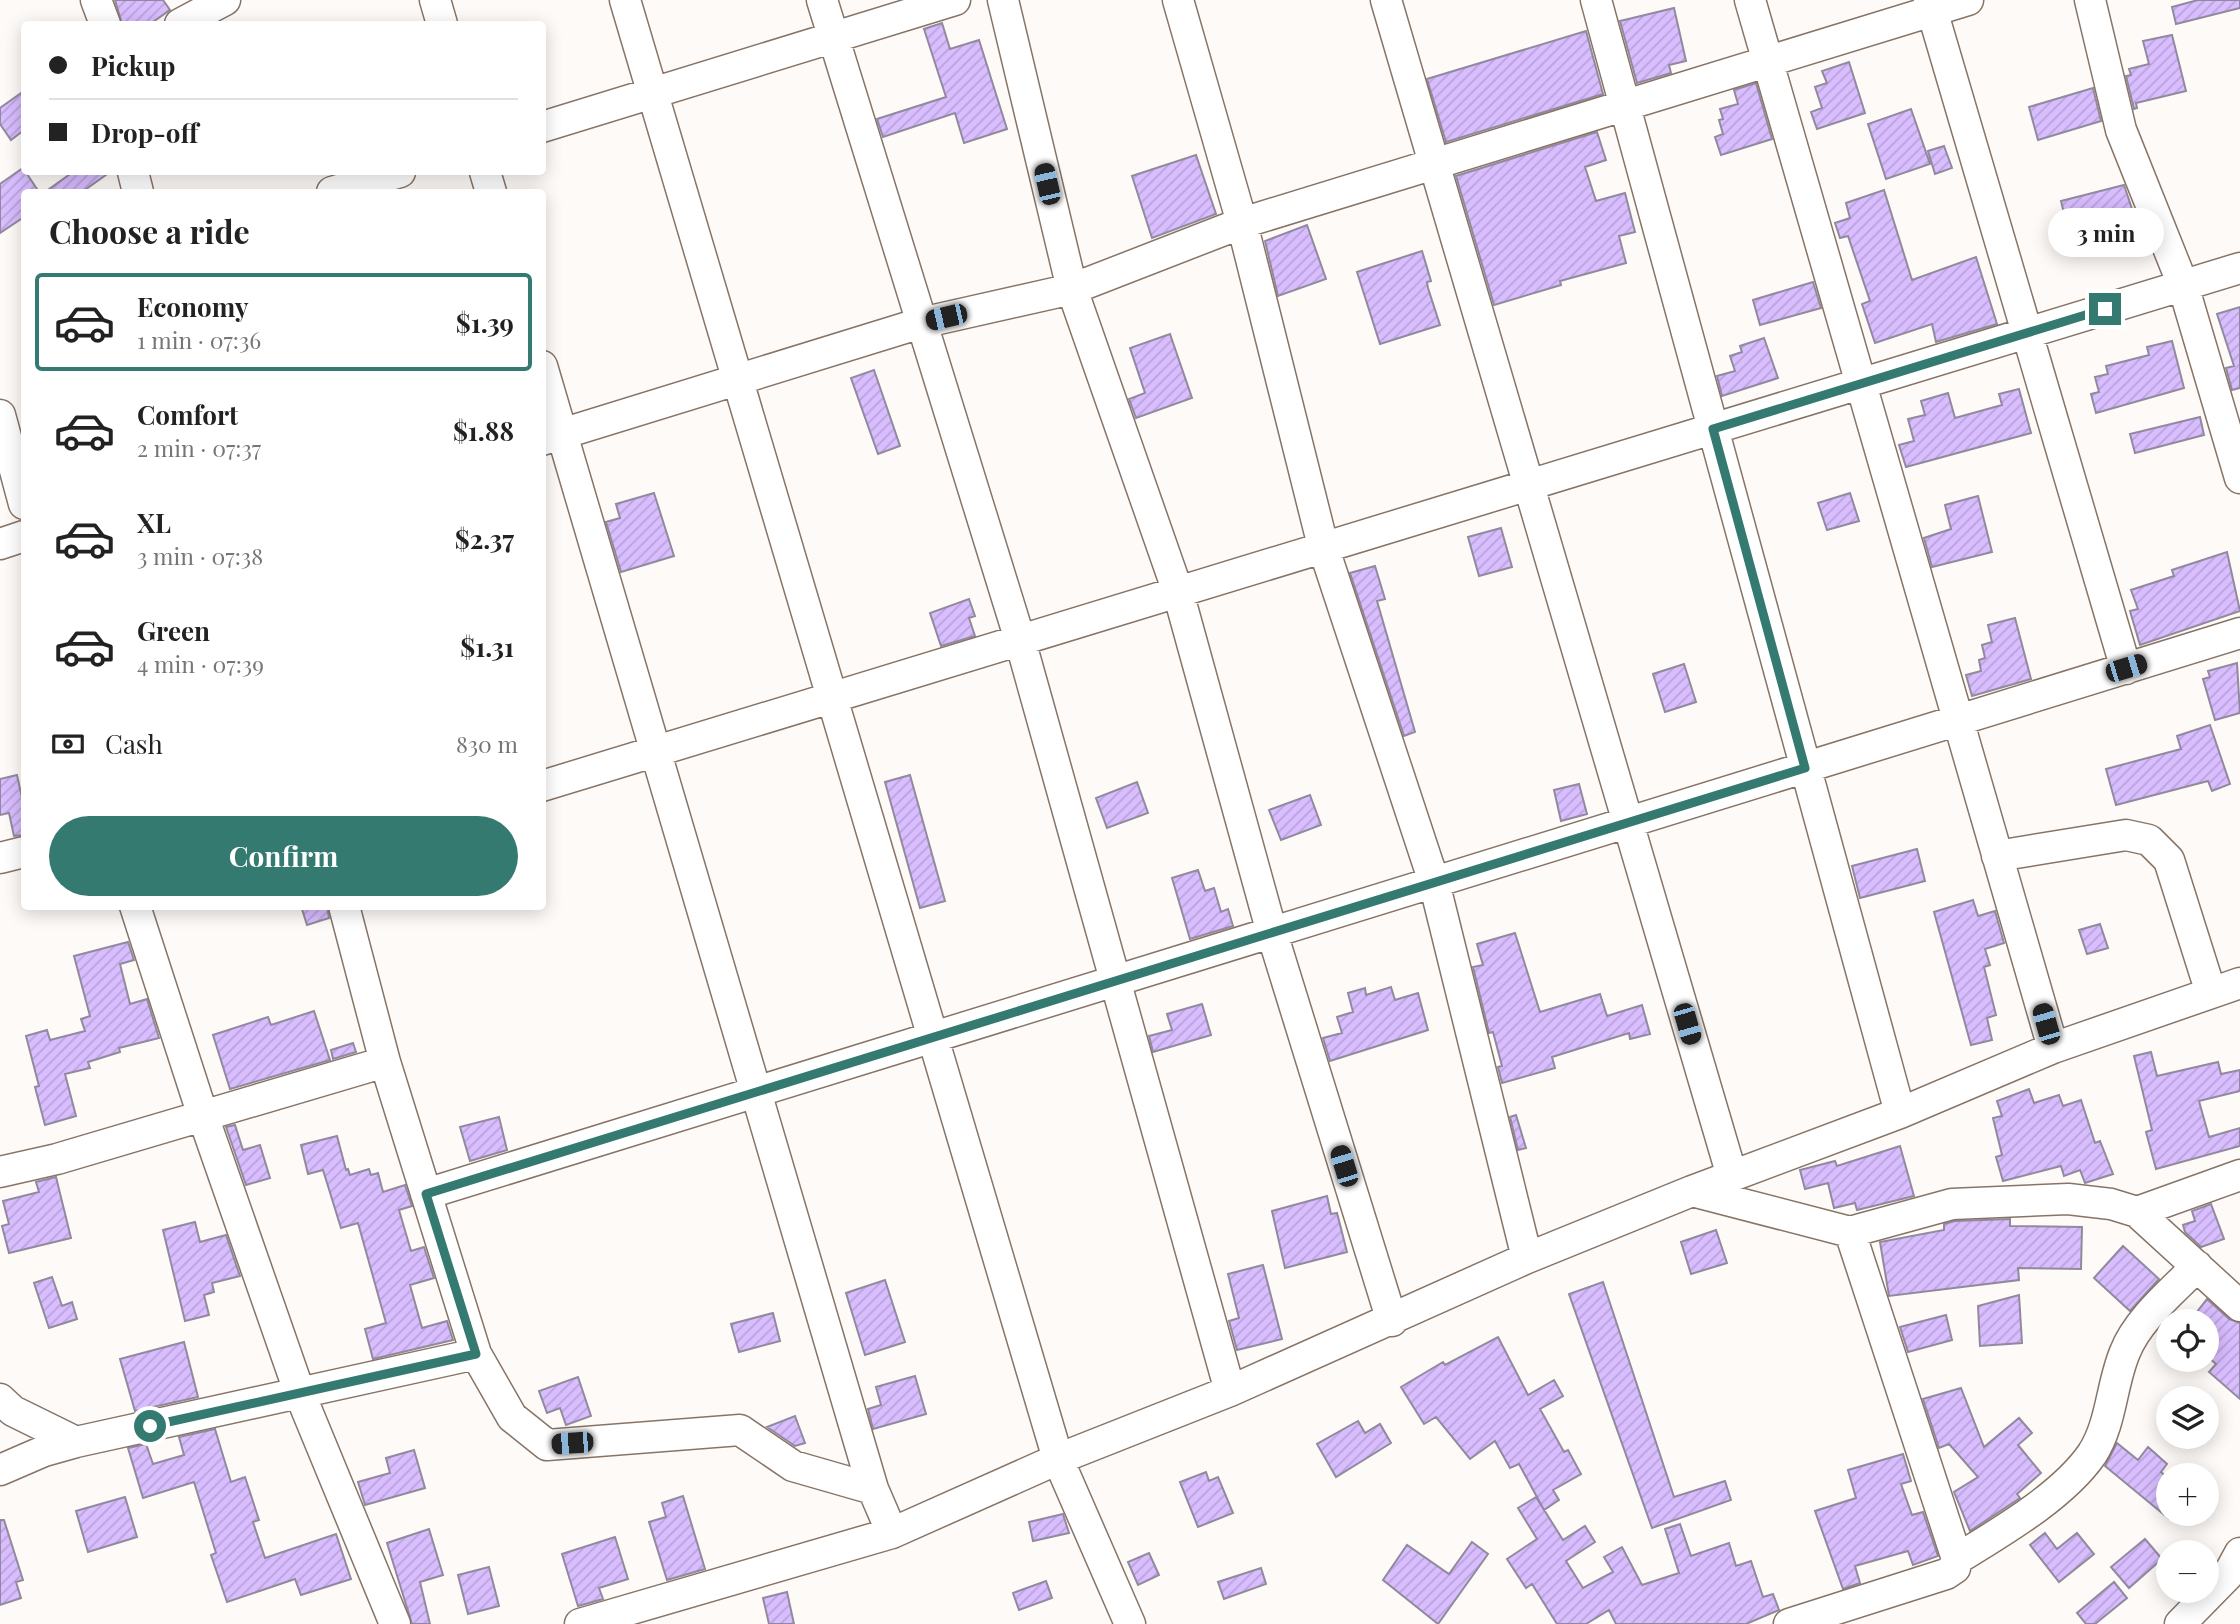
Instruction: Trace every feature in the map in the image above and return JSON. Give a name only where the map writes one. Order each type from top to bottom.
[{"type":"street","points":[[96,0],[104,21]]},
{"type":"street","points":[[186,21],[225,0]]},
{"type":"street","points":[[435,0],[441,21]]},
{"type":"street","points":[[625,0],[1058,1459],[1130,1624]]},
{"type":"street","points":[[822,0],[1020,640],[1230,1391]]},
{"type":"street","points":[[546,126],[955,0]]},
{"type":"street","points":[[1003,0],[1072,289],[1178,592],[1272,933],[1392,1321]]},
{"type":"street","points":[[1178,0],[1242,223],[1323,545],[1434,883],[1527,1258]]},
{"type":"street","points":[[1386,0],[1732,1176]]},
{"type":"street","points":[[1596,0],[1900,1113]]},
{"type":"street","points":[[1750,0],[2053,1048]]},
{"type":"street","points":[[552,437],[921,323],[1072,289],[1242,223],[1767,60],[1930,5],[1968,0]]},
{"type":"street","points":[[2090,0],[2121,130],[2183,285],[2240,478]]},
{"type":"street","points":[[1930,5],[2126,668]]},
{"type":"street","points":[[342,189],[390,175]]},
{"type":"street","points":[[546,785],[1178,592],[1323,545],[1529,485],[2240,268]]},
{"type":"street","points":[[546,394],[552,437],[656,752],[873,1489],[892,1533]]},
{"type":"street","points":[[0,415],[21,493]]},
{"type":"street","points":[[0,544],[21,537]]},
{"type":"street","points":[[426,1194],[2240,633]]},
{"type":"street","points":[[1997,856],[2126,835],[2149,839],[2169,860],[2211,993]]},
{"type":"street","points":[[0,858],[21,853]]},
{"type":"street","points":[[136,910],[203,1116],[300,1394],[395,1624]]},
{"type":"street","points":[[345,910],[386,1062],[476,1354],[512,1417],[547,1445],[740,1430],[793,1466],[873,1489]]},
{"type":"street","points":[[579,1624],[892,1533],[1058,1459],[1230,1391],[1392,1321],[1527,1258],[1692,1191],[1900,1113],[2053,1048],[2240,983]]},
{"type":"street","points":[[0,1172],[386,1062]]},
{"type":"street","points":[[2137,1212],[2240,1175]]},
{"type":"street","points":[[1692,1191],[1850,1232],[1952,1204],[2068,1199],[2111,1204],[2137,1212],[2240,1306]]},
{"type":"street","points":[[1789,1624],[1946,1574],[1955,1568],[1957,1559],[1850,1232]]},
{"type":"street","points":[[1957,1559],[2019,1521],[2091,1455],[2106,1427],[2126,1349],[2153,1312],[2197,1266]]},
{"type":"street","points":[[0,1470],[76,1442],[476,1354]]},
{"type":"street","points":[[0,1399],[13,1411],[76,1442]]},
{"type":"street","points":[[2180,1624],[2228,1575],[2240,1553]]},
{"type":"building","points":[[115,0],[163,0],[170,10],[154,21],[121,21]]},
{"type":"building","points":[[2198,0],[2240,0],[2240,8],[2176,24],[2172,7]]},
{"type":"building","points":[[1674,8],[1686,61],[1669,65],[1671,73],[1637,83],[1620,21]]},
{"type":"building","points":[[942,23],[950,49],[979,40],[1007,129],[964,143],[955,113],[883,137],[877,119],[946,97],[924,29]]},
{"type":"building","points":[[1586,31],[1603,94],[1446,142],[1427,79]]},
{"type":"building","points":[[2172,35],[2186,91],[2136,103],[2137,108],[2134,109],[2126,76],[2131,75],[2129,69],[2149,64],[2143,41]]},
{"type":"building","points":[[1849,62],[1865,113],[1817,129],[1811,112],[1822,108],[1815,87],[1827,83],[1822,71]]},
{"type":"building","points":[[1756,83],[1772,139],[1721,155],[1715,137],[1723,134],[1719,120],[1723,119],[1720,109],[1738,104],[1734,90]]},
{"type":"building","points":[[2093,88],[2101,121],[2038,140],[2029,107]]},
{"type":"building","points":[[21,93],[21,132],[11,140],[0,124],[0,108]]},
{"type":"building","points":[[1911,109],[1930,164],[1886,179],[1868,124]]},
{"type":"building","points":[[1597,132],[1606,160],[1585,167],[1596,201],[1625,193],[1635,232],[1619,236],[1626,263],[1560,281],[1561,285],[1494,305],[1456,176]]},
{"type":"building","points":[[1944,146],[1952,168],[1935,174],[1928,151]]},
{"type":"building","points":[[1196,155],[1216,214],[1152,238],[1132,176]]},
{"type":"building","points":[[21,169],[21,175],[28,175],[37,189],[21,189],[21,219],[0,233],[0,184]]},
{"type":"building","points":[[69,175],[106,175],[86,189],[49,189]]},
{"type":"building","points":[[2124,185],[2135,218],[2069,234],[2061,201]]},
{"type":"building","points":[[1884,190],[1912,280],[1976,257],[1997,324],[1936,342],[1932,324],[1875,343],[1862,304],[1870,301],[1848,236],[1840,238],[1835,223],[1850,218],[1846,203]]},
{"type":"building","points":[[1307,225],[1326,279],[1278,296],[1265,241]]},
{"type":"building","points":[[1422,251],[1431,281],[1427,282],[1428,288],[1440,325],[1380,344],[1357,272]]},
{"type":"building","points":[[1813,282],[1821,308],[1760,325],[1753,300]]},
{"type":"building","points":[[2240,307],[2240,388],[2232,390],[2226,368],[2234,366],[2217,314]]},
{"type":"building","points":[[1170,334],[1192,398],[1136,418],[1129,399],[1145,393],[1130,348]]},
{"type":"building","points":[[1764,338],[1778,378],[1722,396],[1717,376],[1735,371],[1730,356],[1742,352],[1740,346]]},
{"type":"building","points":[[2172,341],[2184,388],[2096,413],[2091,394],[2099,392],[2095,377],[2108,374],[2106,366],[2149,355],[2147,347]]},
{"type":"building","points":[[874,370],[900,446],[878,454],[851,378]]},
{"type":"building","points":[[2019,389],[2031,433],[1906,467],[1899,445],[1914,441],[1908,419],[1925,415],[1921,401],[1948,393],[1955,418],[2002,405],[1999,394]]},
{"type":"building","points":[[2200,417],[2204,435],[2135,453],[2130,434]]},
{"type":"building","points":[[654,493],[674,556],[621,572],[606,522],[620,518],[616,504]]},
{"type":"building","points":[[1850,493],[1859,521],[1827,530],[1818,503]]},
{"type":"building","points":[[1978,496],[1992,552],[1932,567],[1924,538],[1951,529],[1945,505]]},
{"type":"building","points":[[1501,528],[1512,567],[1479,576],[1468,537]]},
{"type":"building","points":[[2227,552],[2240,611],[2140,645],[2130,611],[2138,609],[2131,590],[2174,576],[2172,570]]},
{"type":"building","points":[[1375,566],[1385,599],[1377,601],[1415,732],[1404,736],[1350,573]]},
{"type":"building","points":[[969,599],[975,616],[969,618],[975,636],[941,646],[930,613]]},
{"type":"building","points":[[2015,618],[2031,679],[1972,696],[1966,675],[1981,671],[1979,660],[1985,658],[1982,645],[1992,642],[1988,625]]},
{"type":"building","points":[[2237,663],[2240,713],[2215,720],[2203,679],[2210,677],[2208,671]]},
{"type":"building","points":[[1684,664],[1696,702],[1665,712],[1653,674]]},
{"type":"building","points":[[2210,725],[2230,784],[2212,791],[2208,781],[2116,805],[2106,769],[2181,749],[2177,736]]},
{"type":"building","points":[[17,775],[21,793],[21,835],[14,836],[9,813],[0,815],[0,779]]},
{"type":"building","points":[[910,775],[945,901],[920,908],[885,782]]},
{"type":"building","points":[[1137,782],[1148,813],[1107,828],[1096,798]]},
{"type":"building","points":[[1579,784],[1587,814],[1561,821],[1554,790]]},
{"type":"building","points":[[1310,795],[1321,825],[1281,840],[1269,810]]},
{"type":"building","points":[[1917,849],[1925,881],[1860,898],[1852,866]]},
{"type":"building","points":[[1198,870],[1205,891],[1214,888],[1221,912],[1228,909],[1233,926],[1190,939],[1172,878]]},
{"type":"building","points":[[1973,900],[1978,916],[1995,911],[2004,943],[1985,949],[1990,965],[1984,967],[1996,1015],[1987,1018],[1992,1040],[1971,1045],[1934,912]]},
{"type":"building","points":[[302,910],[328,910],[329,918],[307,925]]},
{"type":"building","points":[[2100,924],[2108,948],[2087,954],[2079,930]]},
{"type":"building","points":[[1515,933],[1540,1012],[1600,994],[1607,1016],[1642,1005],[1650,1034],[1630,1039],[1629,1033],[1552,1057],[1555,1068],[1502,1083],[1498,1067],[1502,1066],[1493,1032],[1489,1033],[1473,967],[1483,965],[1477,944]]},
{"type":"building","points":[[128,942],[134,960],[120,964],[130,1004],[147,999],[159,1038],[119,1048],[120,1052],[88,1062],[90,1068],[65,1074],[76,1116],[45,1125],[35,1087],[39,1086],[26,1036],[47,1030],[50,1040],[85,1031],[81,1019],[90,1016],[74,956]]},
{"type":"building","points":[[1391,987],[1395,1000],[1418,993],[1428,1030],[1330,1061],[1323,1038],[1342,1033],[1337,1017],[1353,1012],[1348,993],[1365,988],[1366,995]]},
{"type":"building","points":[[1202,1004],[1211,1035],[1153,1052],[1149,1036],[1172,1030],[1167,1014]]},
{"type":"building","points":[[314,1011],[330,1060],[230,1089],[213,1035],[268,1017],[271,1025]]},
{"type":"building","points":[[353,1043],[356,1052],[333,1059],[331,1050]]},
{"type":"building","points":[[2151,1052],[2157,1076],[2218,1062],[2221,1074],[2240,1070],[2240,1091],[2199,1101],[2209,1137],[2240,1128],[2240,1146],[2156,1169],[2146,1132],[2152,1130],[2134,1056]]},
{"type":"building","points":[[2029,1089],[2034,1103],[2059,1095],[2063,1106],[2081,1100],[2095,1143],[2100,1141],[2113,1174],[2085,1183],[2080,1170],[2064,1176],[2061,1166],[2003,1181],[1996,1157],[2002,1155],[1993,1118],[2002,1116],[1997,1101]]},
{"type":"building","points":[[1516,1115],[1526,1148],[1518,1150],[1510,1117]]},
{"type":"building","points":[[499,1117],[507,1150],[470,1161],[460,1127]]},
{"type":"building","points":[[235,1125],[243,1150],[260,1145],[270,1178],[246,1185],[226,1127]]},
{"type":"building","points":[[337,1136],[346,1170],[348,1169],[350,1175],[369,1169],[371,1175],[378,1173],[383,1192],[405,1185],[412,1206],[399,1210],[411,1251],[424,1247],[434,1278],[410,1285],[422,1328],[447,1321],[453,1340],[373,1359],[365,1329],[386,1323],[358,1223],[341,1228],[323,1170],[308,1174],[301,1145]]},
{"type":"building","points":[[1900,1146],[1914,1196],[1857,1210],[1855,1203],[1834,1208],[1828,1183],[1805,1189],[1800,1170],[1835,1161],[1837,1166]]},
{"type":"building","points":[[56,1177],[71,1238],[9,1253],[2,1226],[9,1224],[3,1201],[39,1192],[36,1182]]},
{"type":"building","points":[[1327,1196],[1331,1214],[1337,1213],[1347,1252],[1285,1268],[1272,1211]]},
{"type":"building","points":[[2211,1204],[2224,1239],[2201,1247],[2185,1232],[2183,1225],[2195,1221],[2192,1211]]},
{"type":"building","points":[[2010,1219],[2010,1226],[2082,1227],[2081,1269],[2018,1268],[2019,1280],[1889,1296],[1880,1242],[1944,1230],[1944,1224],[1955,1221]]},
{"type":"building","points":[[195,1222],[200,1242],[226,1235],[240,1276],[212,1283],[214,1292],[204,1295],[209,1315],[185,1321],[163,1230]]},
{"type":"building","points":[[1716,1230],[1727,1263],[1691,1274],[1681,1242]]},
{"type":"building","points":[[2123,1246],[2159,1279],[2130,1311],[2094,1278]]},
{"type":"building","points":[[1263,1265],[1282,1339],[1237,1350],[1229,1321],[1239,1318],[1228,1274]]},
{"type":"building","points":[[52,1277],[62,1306],[72,1302],[77,1319],[49,1328],[34,1283]]},
{"type":"building","points":[[885,1280],[905,1342],[865,1355],[846,1293]]},
{"type":"building","points":[[1603,1282],[1674,1497],[1725,1481],[1731,1500],[1652,1528],[1569,1294]]},
{"type":"building","points":[[2019,1295],[2022,1343],[1980,1346],[1978,1306]]},
{"type":"building","points":[[2207,1299],[2218,1309],[2199,1309]]},
{"type":"building","points":[[2219,1310],[2229,1319],[2240,1323],[2240,1399],[2209,1372],[2219,1372]]},
{"type":"building","points":[[773,1313],[780,1341],[739,1352],[731,1324]]},
{"type":"building","points":[[1946,1315],[1952,1340],[1908,1352],[1900,1327]]},
{"type":"building","points":[[1498,1337],[1528,1395],[1554,1380],[1563,1396],[1540,1409],[1564,1452],[1568,1450],[1581,1474],[1553,1490],[1559,1500],[1544,1510],[1519,1464],[1510,1468],[1495,1441],[1470,1459],[1436,1417],[1424,1424],[1401,1387],[1443,1362],[1445,1365]]},
{"type":"building","points":[[184,1342],[198,1397],[135,1411],[120,1359]]},
{"type":"building","points":[[915,1376],[926,1414],[873,1429],[868,1409],[881,1405],[876,1387]]},
{"type":"building","points":[[578,1377],[591,1416],[566,1425],[560,1408],[547,1413],[539,1391]]},
{"type":"building","points":[[1961,1388],[1984,1447],[2019,1418],[2032,1433],[2018,1445],[2041,1473],[2017,1494],[2020,1498],[1970,1531],[1954,1492],[1978,1477],[1949,1444],[1939,1448],[1923,1399]]},
{"type":"building","points":[[795,1416],[805,1443],[795,1446],[767,1427]]},
{"type":"building","points":[[1358,1421],[1365,1433],[1380,1424],[1391,1443],[1336,1477],[1317,1444]]},
{"type":"building","points":[[215,1429],[231,1482],[245,1477],[259,1520],[253,1522],[265,1558],[336,1534],[351,1579],[301,1595],[295,1579],[227,1602],[211,1555],[216,1553],[194,1482],[143,1498],[128,1448],[146,1444],[153,1464],[184,1455],[179,1437]]},
{"type":"building","points":[[2117,1443],[2138,1460],[2148,1447],[2166,1463],[2156,1463],[2156,1508],[2105,1466]]},
{"type":"building","points":[[414,1450],[425,1488],[365,1505],[358,1482],[390,1473],[386,1458]]},
{"type":"building","points":[[1903,1454],[1911,1481],[1901,1484],[1912,1515],[1923,1512],[1938,1556],[1913,1565],[1908,1551],[1855,1566],[1860,1583],[1843,1589],[1815,1511],[1856,1498],[1848,1470]]},
{"type":"building","points":[[1206,1472],[1209,1481],[1218,1477],[1233,1513],[1198,1527],[1180,1482]]},
{"type":"building","points":[[683,1496],[705,1569],[667,1580],[649,1522],[666,1517],[662,1503]]},
{"type":"building","points":[[125,1497],[137,1537],[88,1552],[76,1511]]},
{"type":"building","points":[[1536,1497],[1563,1540],[1585,1526],[1595,1542],[1566,1561],[1583,1588],[1613,1572],[1604,1557],[1622,1547],[1642,1585],[1679,1573],[1665,1529],[1680,1524],[1691,1556],[1729,1543],[1736,1566],[1751,1561],[1763,1597],[1773,1594],[1779,1610],[1746,1624],[1616,1624],[1609,1610],[1586,1624],[1557,1624],[1532,1584],[1526,1588],[1507,1559],[1537,1539],[1518,1508]]},
{"type":"building","points":[[1063,1514],[1069,1533],[1033,1541],[1029,1522]]},
{"type":"building","points":[[0,1520],[4,1520],[23,1580],[16,1582],[21,1598],[0,1605]]},
{"type":"building","points":[[429,1529],[443,1575],[420,1582],[430,1624],[412,1624],[387,1543]]},
{"type":"building","points":[[2045,1533],[2057,1549],[2077,1533],[2094,1554],[2059,1582],[2030,1545]]},
{"type":"building","points":[[615,1537],[628,1579],[599,1588],[603,1599],[578,1606],[562,1554]]},
{"type":"building","points":[[2145,1539],[2156,1552],[2156,1564],[2129,1588],[2111,1567]]},
{"type":"building","points":[[1472,1542],[1488,1554],[1438,1624],[1383,1580],[1407,1545],[1449,1574]]},
{"type":"building","points":[[1149,1553],[1159,1575],[1138,1585],[1128,1562]]},
{"type":"building","points":[[489,1567],[499,1606],[468,1614],[458,1575]]},
{"type":"building","points":[[1261,1568],[1266,1584],[1224,1599],[1218,1582]]},
{"type":"building","points":[[1046,1581],[1052,1598],[1019,1610],[1013,1593]]},
{"type":"building","points":[[2114,1582],[2127,1598],[2095,1624],[2086,1624],[2077,1613]]},
{"type":"building","points":[[787,1592],[794,1624],[769,1624],[763,1598]]},
{"type":"route","points":[[150,1426],[476,1354],[426,1194],[1805,768],[1713,429],[2105,309]]}]
